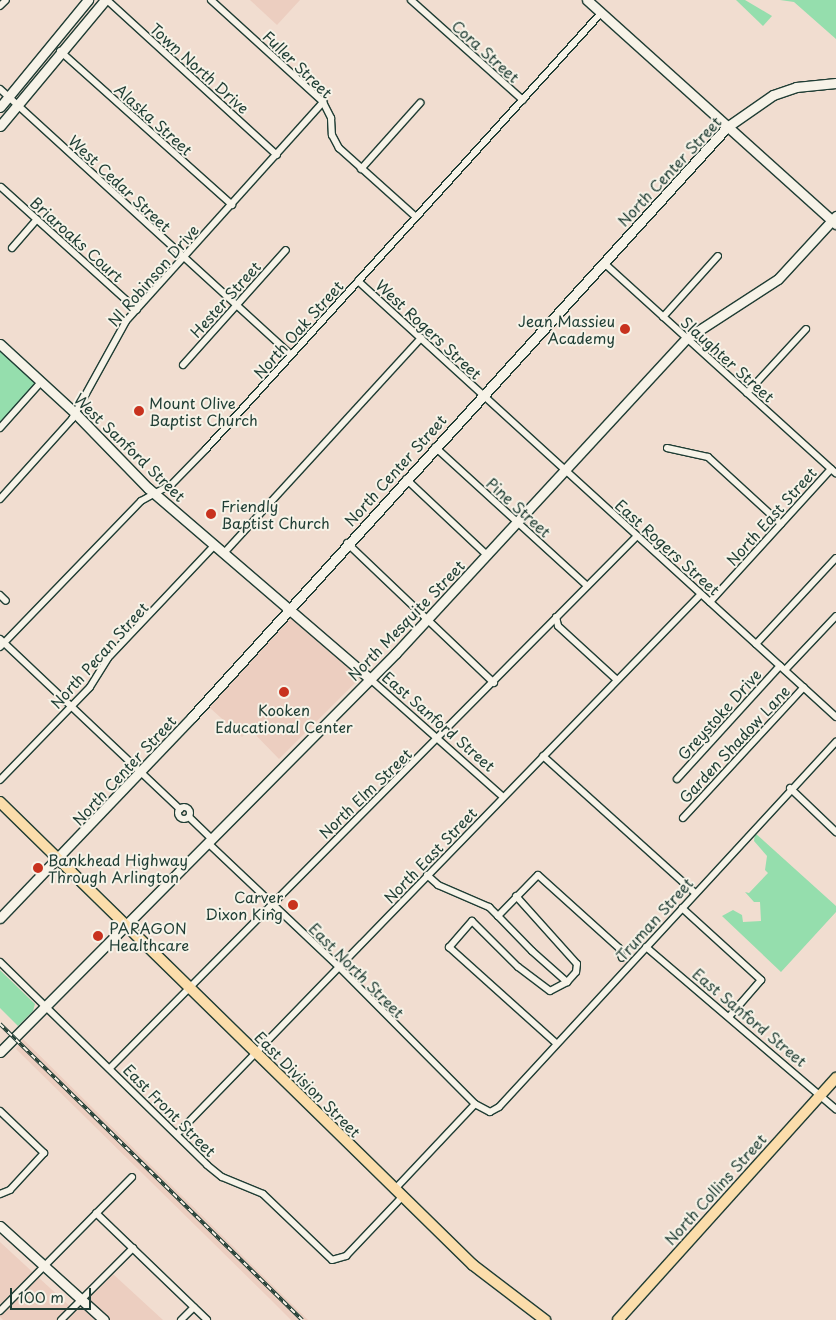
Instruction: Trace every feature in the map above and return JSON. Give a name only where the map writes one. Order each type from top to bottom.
[{"type":"main road","points":[[0,107],[9,98],[54,38],[88,0]]},
{"type":"main road","points":[[0,126],[18,106],[60,51],[106,0]]},
{"type":"main road","points":[[587,0],[727,127],[835,220]]},
{"type":"main road","name":"North Center Street","points":[[0,918],[139,773],[727,127],[773,95],[796,87],[836,83]]},
{"type":"main road","name":"North Mesquite Street","points":[[1,1048],[126,927],[428,619],[564,469],[687,338],[778,280],[835,220]]},
{"type":"main road","name":"West Sanford Street","points":[[0,344],[76,413],[155,493],[289,606]]},
{"type":"main road","name":"East Sanford Street","points":[[289,606],[369,678]]},
{"type":"main road","name":"East Division Street","points":[[0,802],[473,1265],[544,1320]]},
{"type":"main road","name":"North Collins Street","points":[[618,1320],[836,1078]]},
{"type":"main road","points":[[0,1226],[79,1301],[104,1320]]},
{"type":"main road","points":[[0,1234],[44,1269]]},
{"type":"main road","points":[[79,1301],[96,1320]]},
{"type":"street","points":[[0,6],[6,0]]},
{"type":"street","name":"Town North Drive","points":[[106,0],[277,155]]},
{"type":"street","name":"Fuller Street","points":[[211,0],[324,102],[331,118],[332,135],[339,148],[416,217]]},
{"type":"street","name":"Cora Street","points":[[411,0],[523,100]]},
{"type":"street","name":"North Oak Street","points":[[1,643],[141,501],[172,484],[601,13]]},
{"type":"street","name":"Alaska Street","points":[[60,51],[232,205]]},
{"type":"street","name":"West Cedar Street","points":[[0,89],[291,355]]},
{"type":"street","name":"Nl Robinson Drive","points":[[0,498],[76,413],[120,329],[324,102]]},
{"type":"street","points":[[361,169],[420,102]]},
{"type":"street","name":"Briaroaks Court","points":[[1,187],[137,310]]},
{"type":"street","points":[[12,248],[37,219]]},
{"type":"street","name":"Hester Street","points":[[183,364],[286,250]]},
{"type":"street","points":[[663,317],[718,256]]},
{"type":"street","name":"Slaughter Street","points":[[604,263],[834,471]]},
{"type":"street","name":"West Rogers Street","points":[[358,280],[482,395]]},
{"type":"street","points":[[748,393],[806,329]]},
{"type":"street","points":[[224,552],[421,338]]},
{"type":"street","points":[[0,428],[41,382]]},
{"type":"street","name":"East Rogers Street","points":[[482,395],[836,717]]},
{"type":"street","name":"Pine Street","points":[[435,447],[587,586]]},
{"type":"street","points":[[667,448],[708,457],[781,524]]},
{"type":"street","name":"North East Street","points":[[710,602],[781,524],[834,471]]},
{"type":"street","points":[[406,479],[487,555]]},
{"type":"street","name":"North Elm Street","points":[[110,1068],[637,536]]},
{"type":"street","points":[[347,543],[494,682]]},
{"type":"street","name":"North Pecan Street","points":[[0,780],[90,687],[108,658],[215,545]]},
{"type":"street","points":[[756,644],[836,558]]},
{"type":"street","name":"North East Street","points":[[177,1134],[701,594]]},
{"type":"street","points":[[0,595],[6,601]]},
{"type":"street","name":"Greystoke Drive","points":[[677,779],[782,668],[836,616]]},
{"type":"street","points":[[556,617],[558,626],[617,680]]},
{"type":"street","points":[[1,643],[139,773]]},
{"type":"street","name":"East Sanford Street","points":[[369,678],[503,797]]},
{"type":"street","name":"Garden Shadow Lane","points":[[683,818],[804,687]]},
{"type":"street","name":"Truman Street","points":[[490,1112],[499,1107],[790,788],[836,742]]},
{"type":"street","points":[[543,756],[695,893]]},
{"type":"street","name":"East North Street","points":[[139,773],[147,776],[180,809],[188,808],[189,817],[272,905],[338,966],[476,1104],[490,1112]]},
{"type":"street","points":[[790,788],[836,832]]},
{"type":"street","points":[[498,916],[538,875],[619,948],[622,958]]},
{"type":"street","points":[[427,876],[438,884],[489,908],[532,951],[567,982]]},
{"type":"street","points":[[516,896],[577,964],[576,972],[567,982],[550,991],[518,967],[472,921],[449,947],[556,1043]]},
{"type":"street","points":[[682,908],[761,980],[729,1017]]},
{"type":"street","name":"East Sanford Street","points":[[646,947],[836,1109]]},
{"type":"street","name":"East Front Street","points":[[0,962],[222,1177],[270,1200],[332,1260],[346,1256],[398,1193]]},
{"type":"street","points":[[398,1193],[476,1104]]},
{"type":"street","points":[[0,1111],[44,1153],[10,1190],[0,1194]]},
{"type":"street","points":[[0,1311],[44,1269],[132,1177]]},
{"type":"street","points":[[96,1213],[207,1320]]},
{"type":"street","points":[[61,1320],[133,1248]]},
{"type":"street","points":[[181,1320],[194,1307]]},
{"type":"shaded area","points":[[250,0],[300,0],[277,25]]},
{"type":"shaded area","name":"Kooken Educational Center","points":[[291,615],[361,677],[279,759],[250,729],[242,737],[209,707]]},
{"type":"shaded area","points":[[23,1039],[308,1320],[291,1320],[16,1049]]},
{"type":"shaded area","points":[[0,1242],[75,1311],[113,1274],[163,1320],[3,1320],[0,1317]]},
{"type":"green space","points":[[736,0],[745,0],[772,16],[763,26]]},
{"type":"green space","points":[[780,0],[836,0],[836,39],[794,2]]},
{"type":"green space","points":[[0,351],[36,383],[0,423]]},
{"type":"green space","points":[[755,833],[836,906],[836,912],[781,972],[722,916],[733,910],[742,915],[743,922],[761,921],[760,902],[754,902],[745,892],[749,893],[768,873],[765,870],[767,856],[754,841]]},
{"type":"green space","points":[[0,970],[35,1004],[33,1011],[18,1026],[0,1008]]},
{"type":"railway","points":[[0,1024],[302,1320]]},
{"type":"place","name":"Jean Massieu Academy","points":[[625,329]]},
{"type":"place","name":"Mount Olive Baptist Church","points":[[139,411]]},
{"type":"place","name":"Friendly Baptist Church","points":[[211,514]]},
{"type":"place","name":"Kooken Educational Center","points":[[284,692]]},
{"type":"place","name":"Bankhead Highway Through Arlington","points":[[38,868]]},
{"type":"place","name":"Carver Dixon King","points":[[293,905]]},
{"type":"place","name":"PARAGON Healthcare","points":[[98,936]]}]
